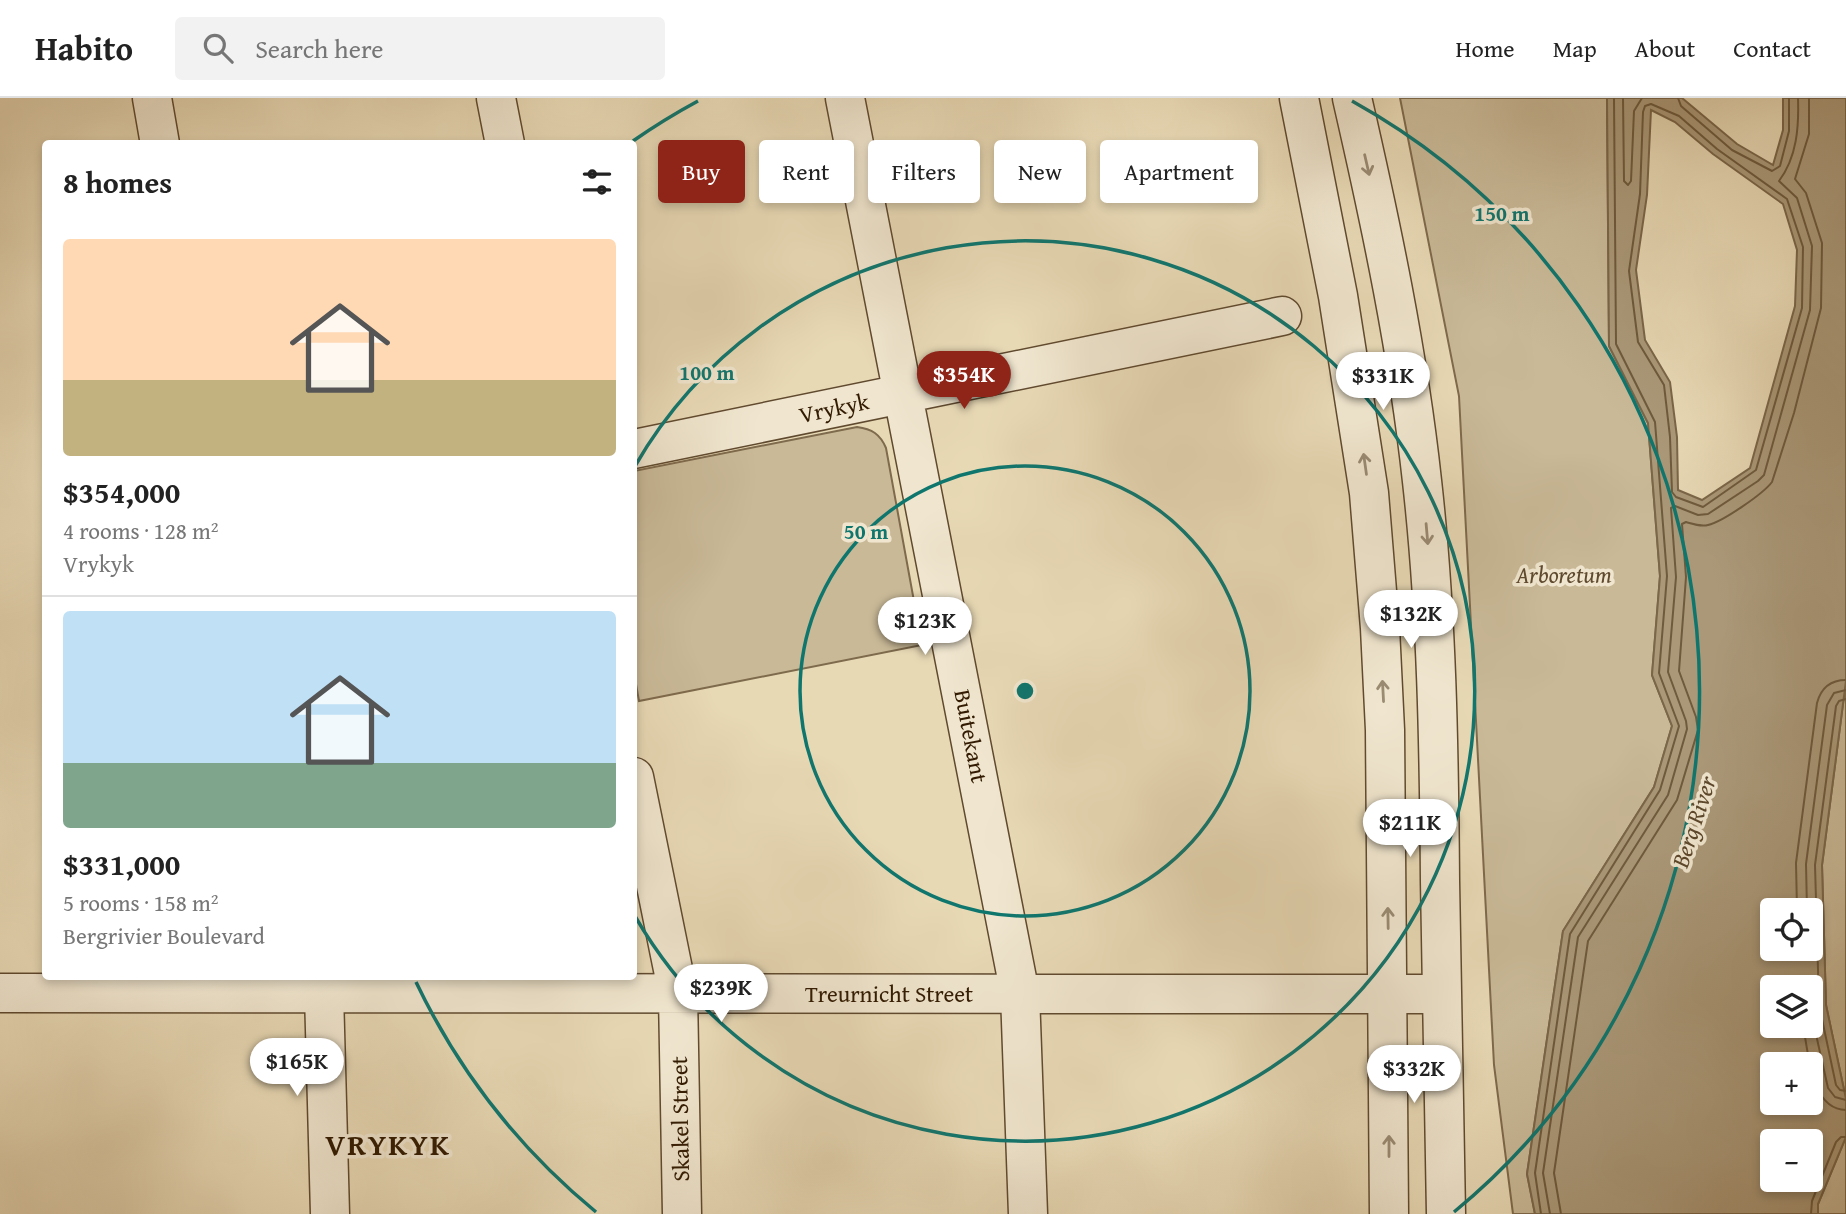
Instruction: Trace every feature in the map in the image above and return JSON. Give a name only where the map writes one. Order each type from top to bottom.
[{"type":"street","points":[[152,98],[159,140]]},
{"type":"street","points":[[496,98],[504,140]]},
{"type":"street","name":"Buitekant","points":[[845,98],[1020,995],[1028,1214]]},
{"type":"street","points":[[1299,98],[1340,309],[1369,493],[1380,628],[1385,730],[1389,1214]]},
{"type":"street","points":[[1352,98],[1371,180],[1411,391],[1431,574],[1438,723],[1446,1214]]},
{"type":"street","name":"Vrykyk","points":[[637,448],[1282,316]]},
{"type":"street","name":"Skakel Street","points":[[637,792],[678,994],[682,1214]]},
{"type":"street","points":[[322,985],[330,1214]]},
{"type":"street","name":"Treurnicht Street","points":[[0,993],[322,985],[678,994],[1442,995]]},
{"type":"green space","name":"Arboretum","points":[[1400,98],[1607,98],[1609,346],[1648,423],[1660,576],[1652,675],[1672,726],[1654,787],[1563,931],[1527,1174],[1535,1214],[1513,1214],[1494,1065],[1459,396]]},
{"type":"green space","points":[[857,427],[875,433],[886,448],[922,645],[639,701],[637,470]]},
{"type":"green space","points":[[1846,681],[1846,1099],[1826,1005],[1822,865]]},
{"type":"green space","points":[[1846,1137],[1846,1214],[1818,1214],[1818,1204]]},
{"type":"water","name":"Berg River","points":[[1607,98],[1682,98],[1737,144],[1773,165],[1783,130],[1783,98],[1846,98],[1846,681],[1822,865],[1823,898],[1760,898],[1760,961],[1823,961],[1823,900],[1826,1005],[1846,1099],[1846,1137],[1818,1204],[1818,1214],[1535,1214],[1527,1174],[1563,931],[1654,787],[1672,726],[1652,675],[1660,576],[1648,423],[1609,346]],"holes":[[[1651,110],[1675,122],[1713,154],[1783,204],[1797,250],[1795,306],[1750,468],[1702,500],[1678,490],[1677,437],[1670,382],[1645,340],[1636,270],[1647,195]]]},
{"type":"district","name":"VRYKYK","points":[[388,1145]]}]
